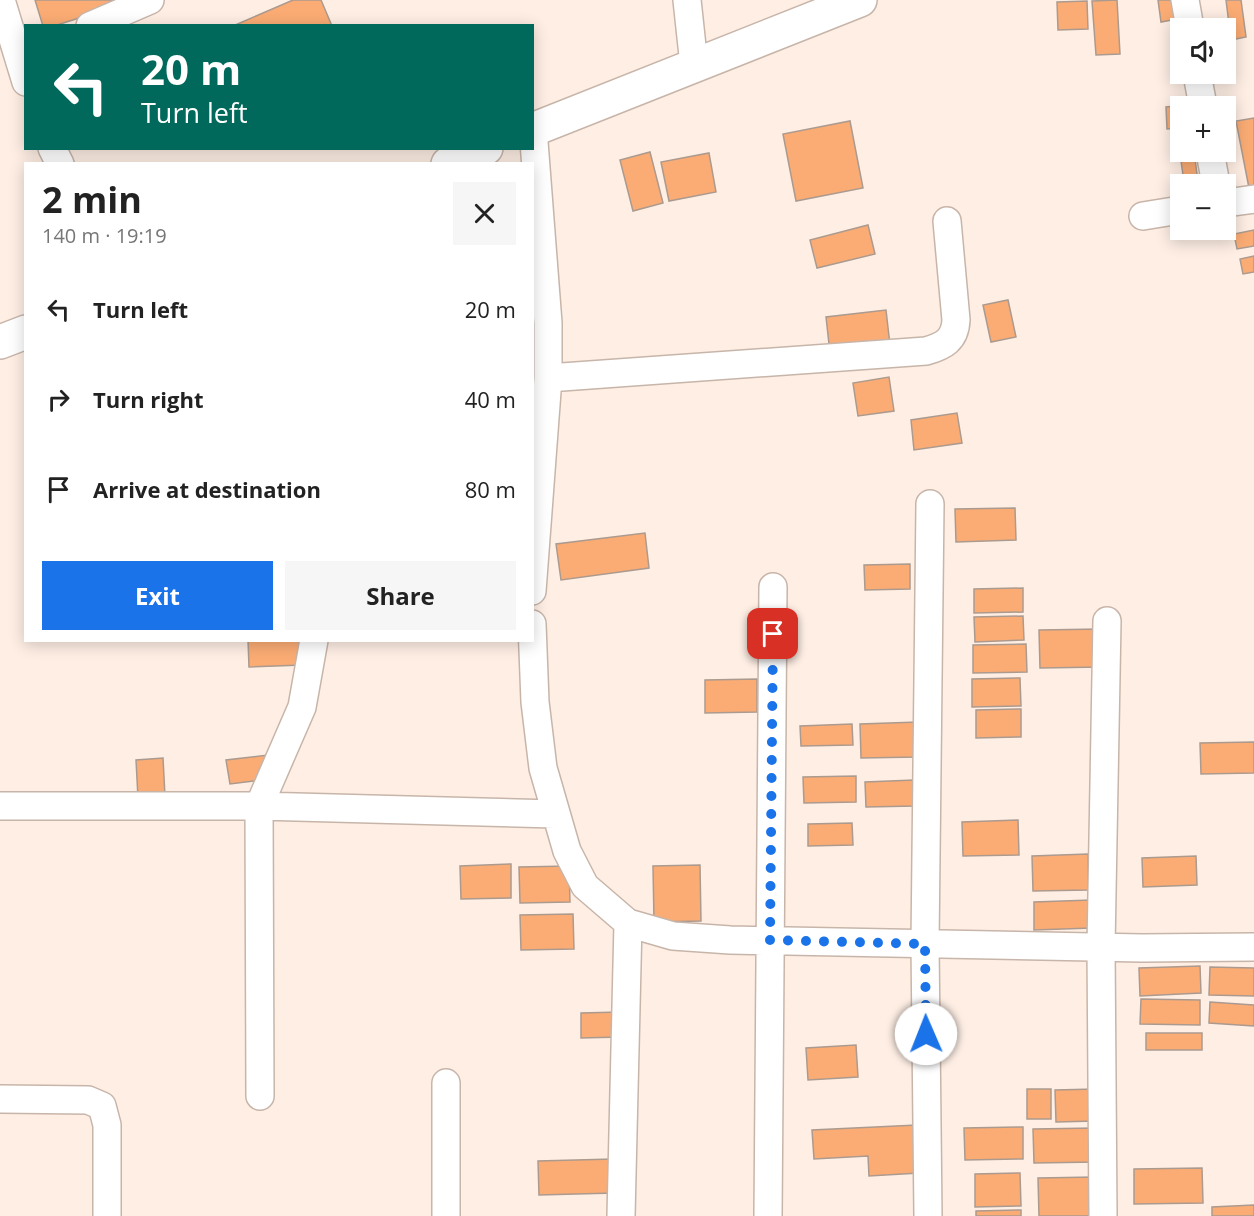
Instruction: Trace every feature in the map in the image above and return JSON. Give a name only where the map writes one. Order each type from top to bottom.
[{"type":"main road","points":[[534,130],[860,0]]},
{"type":"main road","points":[[453,162],[481,150]]},
{"type":"main road","points":[[0,342],[24,333]]},
{"type":"street","points":[[1,0],[21,55],[24,71]]},
{"type":"street","points":[[95,24],[150,0]]},
{"type":"street","points":[[687,0],[694,65]]},
{"type":"street","points":[[1185,0],[1188,18]]},
{"type":"street","points":[[534,143],[548,323],[548,378],[534,564]]},
{"type":"street","points":[[1236,202],[1254,199]]},
{"type":"street","points":[[1143,216],[1170,212]]},
{"type":"street","points":[[548,378],[926,351],[939,347],[949,341],[955,332],[956,320],[947,221]]},
{"type":"street","points":[[928,1216],[925,944],[930,504]]},
{"type":"street","points":[[768,1216],[773,587]]},
{"type":"street","points":[[1103,1216],[1101,947],[1107,621]]},
{"type":"street","points":[[260,1096],[259,806],[289,743],[302,707],[314,642]]},
{"type":"street","points":[[533,642],[542,757],[555,814],[567,851],[585,886],[628,923],[673,936],[770,940],[1101,947],[1254,947]]},
{"type":"street","points":[[0,806],[259,806],[555,814]]},
{"type":"street","points":[[621,1216],[628,923]]},
{"type":"street","points":[[446,1083],[446,1216]]},
{"type":"street","points":[[0,1099],[88,1100],[102,1106],[107,1125],[107,1216]]},
{"type":"building","points":[[35,0],[136,0],[60,24],[42,24]]},
{"type":"building","points":[[293,0],[321,0],[331,24],[238,24]]},
{"type":"building","points":[[1117,0],[1120,54],[1096,55],[1092,1]]},
{"type":"building","points":[[1158,0],[1180,0],[1183,18],[1170,18],[1170,20],[1161,22]]},
{"type":"building","points":[[1226,0],[1241,0],[1246,37],[1236,39],[1236,18],[1228,18]]},
{"type":"building","points":[[1087,1],[1088,29],[1058,30],[1057,2]]},
{"type":"building","points":[[1166,107],[1170,107],[1170,129],[1167,129]]},
{"type":"building","points":[[1254,118],[1254,187],[1249,188],[1236,121]]},
{"type":"building","points":[[850,121],[863,188],[796,201],[783,134]]},
{"type":"building","points":[[650,152],[663,203],[633,211],[620,160]]},
{"type":"building","points":[[709,153],[716,192],[669,201],[661,162]]},
{"type":"building","points":[[1181,162],[1195,162],[1197,174],[1183,174]]},
{"type":"building","points":[[868,225],[875,254],[817,268],[810,240]]},
{"type":"building","points":[[1254,230],[1254,246],[1237,249],[1236,234]]},
{"type":"building","points":[[1254,256],[1254,272],[1243,274],[1240,259]]},
{"type":"building","points":[[1008,300],[1016,337],[991,342],[983,305]]},
{"type":"building","points":[[886,310],[890,345],[830,353],[826,317]]},
{"type":"building","points":[[889,377],[894,411],[858,416],[853,383]]},
{"type":"building","points":[[957,413],[962,443],[914,450],[911,420]]},
{"type":"building","points":[[1015,508],[1016,540],[956,542],[955,509]]},
{"type":"building","points":[[645,533],[649,568],[561,580],[556,544]]},
{"type":"building","points":[[910,564],[910,589],[865,590],[864,565]]},
{"type":"building","points":[[1023,588],[1023,612],[974,613],[974,589]]},
{"type":"building","points":[[1023,616],[1024,640],[975,642],[974,617]]},
{"type":"building","points":[[1101,629],[1102,667],[1040,668],[1039,630]]},
{"type":"building","points":[[248,642],[302,642],[303,665],[249,667]]},
{"type":"building","points":[[1026,644],[1027,672],[973,673],[973,645]]},
{"type":"building","points":[[1020,678],[1021,706],[972,707],[972,679]]},
{"type":"building","points":[[757,679],[757,712],[705,713],[705,680]]},
{"type":"building","points":[[1021,709],[1021,737],[976,738],[976,710]]},
{"type":"building","points":[[918,722],[918,757],[861,758],[860,724]]},
{"type":"building","points":[[852,724],[853,745],[801,746],[800,726]]},
{"type":"building","points":[[1254,742],[1254,773],[1201,774],[1200,743]]},
{"type":"building","points":[[268,755],[271,779],[230,784],[226,760]]},
{"type":"building","points":[[163,758],[165,796],[138,798],[136,760]]},
{"type":"building","points":[[856,776],[856,802],[804,803],[803,777]]},
{"type":"building","points":[[914,780],[915,806],[866,807],[865,782]]},
{"type":"building","points":[[1018,820],[1019,855],[963,856],[962,822]]},
{"type":"building","points":[[852,823],[853,845],[808,846],[808,824]]},
{"type":"building","points":[[1088,854],[1088,890],[1033,891],[1032,856]]},
{"type":"building","points":[[1196,856],[1197,885],[1143,887],[1142,858]]},
{"type":"building","points":[[511,864],[511,898],[461,899],[460,866]]},
{"type":"building","points":[[700,865],[701,921],[654,922],[653,866]]},
{"type":"building","points":[[569,866],[570,902],[520,903],[519,867]]},
{"type":"building","points":[[1091,900],[1092,928],[1034,930],[1034,902]]},
{"type":"building","points":[[573,914],[574,949],[521,950],[520,915]]},
{"type":"building","points":[[1200,966],[1201,993],[1140,996],[1139,968]]},
{"type":"building","points":[[1210,967],[1254,968],[1254,996],[1209,995]]},
{"type":"building","points":[[1141,999],[1200,1000],[1200,1025],[1140,1024]]},
{"type":"building","points":[[1210,1002],[1254,1005],[1254,1026],[1209,1023]]},
{"type":"building","points":[[620,1012],[620,1037],[581,1038],[581,1013]]},
{"type":"building","points":[[1146,1033],[1202,1033],[1202,1050],[1146,1050]]},
{"type":"building","points":[[856,1045],[858,1077],[808,1080],[806,1048]]},
{"type":"building","points":[[1027,1089],[1051,1089],[1051,1119],[1027,1119]]},
{"type":"building","points":[[1095,1089],[1095,1121],[1056,1122],[1055,1090]]},
{"type":"building","points":[[917,1125],[919,1173],[869,1176],[868,1156],[814,1159],[812,1130]]},
{"type":"building","points":[[1023,1127],[1023,1159],[965,1160],[964,1128]]},
{"type":"building","points":[[1095,1128],[1096,1162],[1034,1163],[1033,1129]]},
{"type":"building","points":[[613,1159],[614,1193],[539,1195],[538,1161]]},
{"type":"building","points":[[1202,1168],[1203,1203],[1134,1204],[1134,1169]]},
{"type":"building","points":[[1020,1173],[1021,1206],[975,1207],[975,1174]]},
{"type":"building","points":[[1094,1177],[1094,1216],[1039,1216],[1038,1178]]},
{"type":"building","points":[[1254,1205],[1254,1216],[1212,1216],[1212,1207]]},
{"type":"building","points":[[1021,1210],[1021,1216],[976,1216],[976,1211]]},
{"type":"route","points":[[773,634],[770,940],[925,944],[926,1034]]}]
